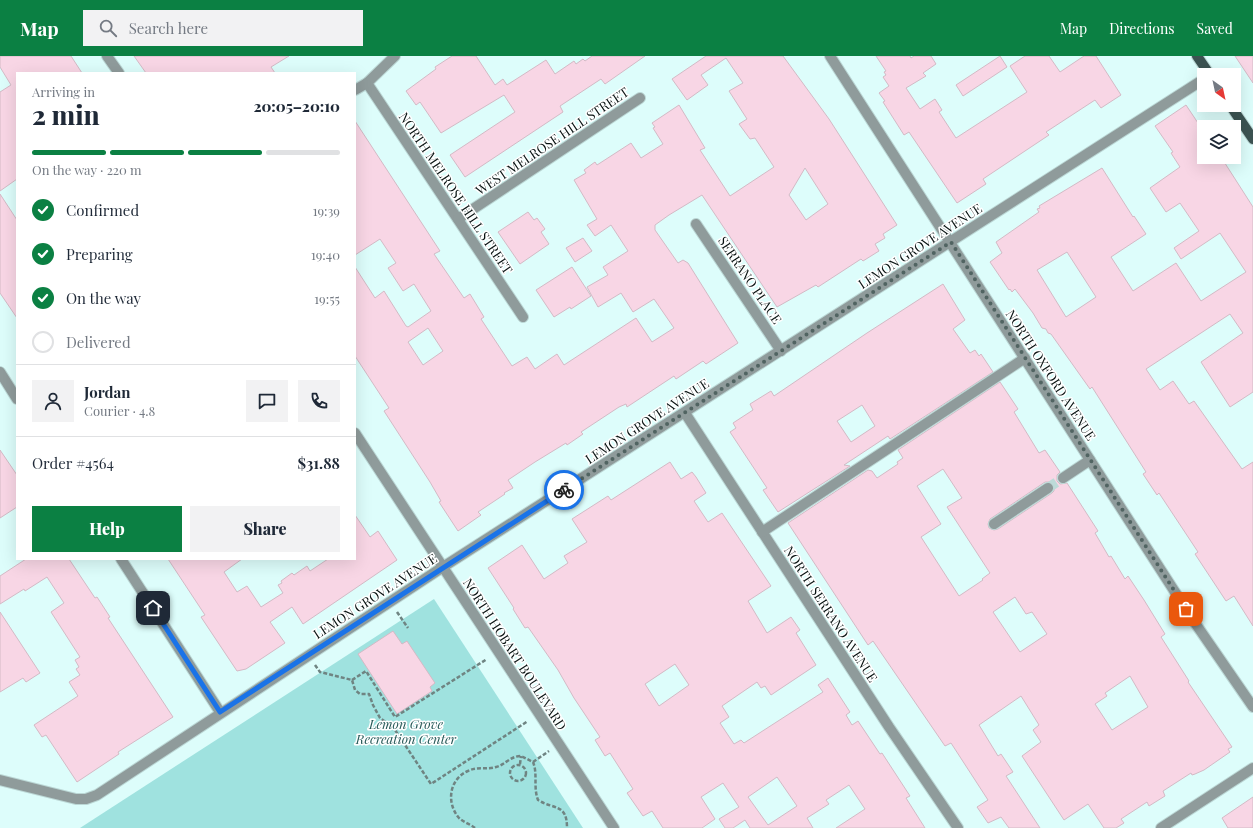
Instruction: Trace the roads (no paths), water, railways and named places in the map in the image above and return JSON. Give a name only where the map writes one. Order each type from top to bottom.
[{"type":"main road","points":[[1197,56],[1205,68]]},
{"type":"main road","points":[[1235,112],[1253,138]]},
{"type":"street","points":[[107,56],[118,72]]},
{"type":"street","points":[[356,89],[367,83],[395,56]]},
{"type":"street","name":"NORTH OXFORD AVENUE","points":[[831,56],[1193,620],[1253,707]]},
{"type":"street","name":"NORTH MELROSE HILL STREET","points":[[367,83],[523,317]]},
{"type":"street","name":"LEMON GROVE AVENUE","points":[[0,780],[76,799],[86,799],[97,795],[220,712],[390,601],[1197,84]]},
{"type":"street","name":"WEST MELROSE HILL STREET","points":[[458,219],[640,98]]},
{"type":"street","name":"SERRANO PLACE","points":[[696,224],[782,351]]},
{"type":"street","points":[[762,532],[1025,358]]},
{"type":"street","points":[[0,372],[16,397]]},
{"type":"street","name":"NORTH SERRANO AVENUE","points":[[685,413],[889,727],[958,828]]},
{"type":"street","name":"NORTH HOBART BOULEVARD","points":[[356,435],[614,828]]},
{"type":"street","points":[[1063,478],[1090,460]]},
{"type":"street","points":[[994,524],[1048,488]]},
{"type":"street","points":[[122,560],[220,712]]},
{"type":"street","points":[[1161,828],[1253,768]]},
{"type":"tunnel","points":[[1048,488],[1063,478]]},
{"type":"park label","name":"Lemon Grove Recreation Center","points":[[406,732]]}]
